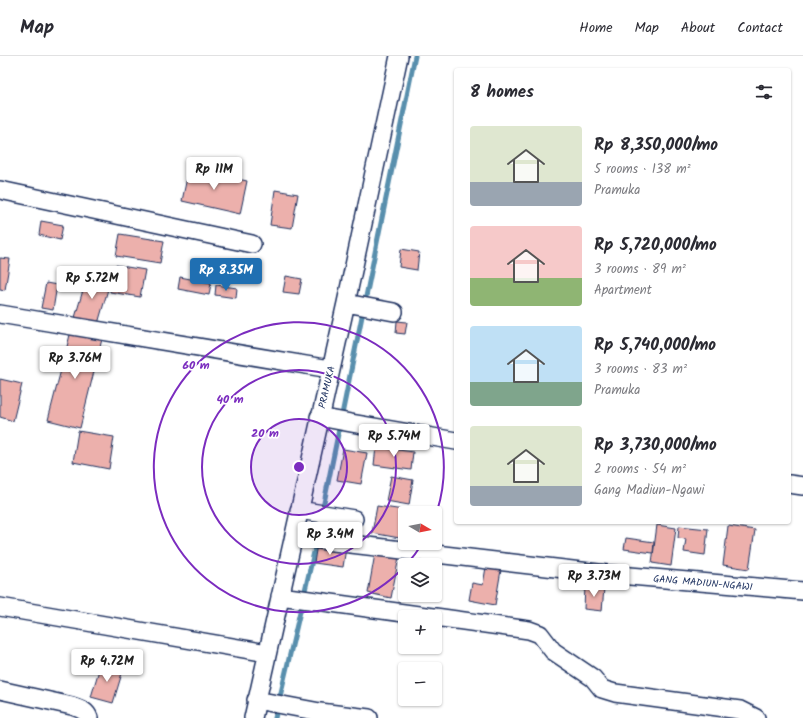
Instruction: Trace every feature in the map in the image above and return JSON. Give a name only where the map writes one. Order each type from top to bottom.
[{"type":"street","name":"PRAMUKA","points":[[253,718],[263,701],[267,653],[288,597],[300,536],[313,512],[330,369],[352,304],[399,56]]},
{"type":"street","points":[[0,190],[252,244]]},
{"type":"street","points":[[352,304],[394,312]]},
{"type":"street","points":[[0,314],[330,369]]},
{"type":"street","points":[[324,418],[454,441]]},
{"type":"street","points":[[791,484],[803,486]]},
{"type":"street","points":[[313,512],[354,519]]},
{"type":"street","name":"GANG MADIUN-NGAWI","points":[[300,536],[325,541],[607,574],[803,591]]},
{"type":"street","points":[[288,597],[398,612]]},
{"type":"street","points":[[0,607],[267,653]]},
{"type":"street","points":[[442,618],[529,630],[540,634],[553,651],[593,678],[602,689],[615,693],[740,710],[756,718]]},
{"type":"street","points":[[0,690],[72,706],[83,710],[87,713],[89,718]]},
{"type":"street","points":[[263,701],[369,718]]},
{"type":"building","points":[[189,168],[247,181],[240,214],[182,201]]},
{"type":"building","points":[[275,190],[298,194],[292,228],[270,225]]},
{"type":"building","points":[[41,221],[63,225],[60,240],[39,235]]},
{"type":"building","points":[[120,234],[164,241],[160,263],[116,256]]},
{"type":"building","points":[[401,249],[419,252],[417,270],[399,267]]},
{"type":"building","points":[[0,258],[10,259],[5,290],[0,289]]},
{"type":"building","points":[[115,265],[145,270],[140,297],[110,292]]},
{"type":"building","points":[[88,273],[111,279],[97,327],[74,321]]},
{"type":"building","points":[[286,276],[302,279],[299,294],[283,292]]},
{"type":"building","points":[[180,277],[211,283],[209,295],[178,289]]},
{"type":"building","points":[[46,283],[57,285],[53,310],[41,308]]},
{"type":"building","points":[[216,285],[237,288],[236,298],[215,295]]},
{"type":"building","points":[[397,321],[407,322],[405,334],[396,333]]},
{"type":"building","points":[[71,331],[102,339],[80,428],[48,420]]},
{"type":"building","points":[[0,379],[22,384],[13,421],[0,417]]},
{"type":"building","points":[[78,431],[114,437],[109,469],[73,462]]},
{"type":"building","points":[[376,447],[413,452],[411,470],[374,465]]},
{"type":"building","points":[[343,449],[367,453],[361,484],[337,480]]},
{"type":"building","points":[[391,476],[413,480],[409,505],[386,501]]},
{"type":"building","points":[[377,506],[398,509],[398,538],[372,533]]},
{"type":"building","points":[[657,525],[676,528],[671,566],[652,563]]},
{"type":"building","points":[[679,526],[708,529],[705,555],[684,552],[686,539],[678,538]]},
{"type":"building","points":[[728,526],[755,530],[749,569],[723,565]]},
{"type":"building","points":[[626,538],[654,542],[653,553],[624,549]]},
{"type":"building","points":[[317,544],[346,548],[343,567],[314,563]]},
{"type":"building","points":[[376,548],[400,552],[391,598],[368,593]]},
{"type":"building","points":[[486,567],[501,570],[495,605],[469,600],[472,583],[483,585]]},
{"type":"building","points":[[585,586],[604,588],[602,611],[584,609]]},
{"type":"building","points":[[101,663],[123,670],[113,703],[91,697]]},
{"type":"waterway","points":[[275,718],[314,552],[415,56]]}]
